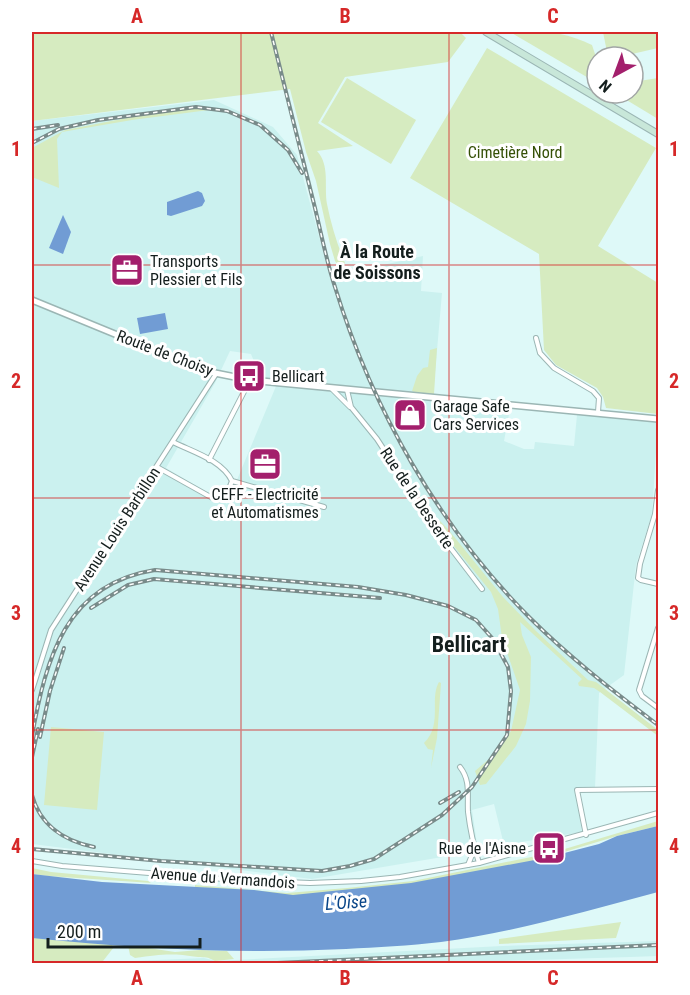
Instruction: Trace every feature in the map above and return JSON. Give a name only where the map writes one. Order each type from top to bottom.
[{"type":"main road","points":[[486,32],[658,134]]},
{"type":"street","name":"Route de Choisy","points":[[32,300],[216,374],[250,380],[375,393],[658,418]]},
{"type":"street","points":[[536,338],[540,353],[554,368],[593,391],[599,398],[598,412]]},
{"type":"street","name":"Avenue Louis Barbillon","points":[[32,690],[51,630],[216,374]]},
{"type":"street","points":[[210,460],[250,380]]},
{"type":"street","name":"Rue de la Desserte","points":[[332,388],[377,439],[433,525],[482,589]]},
{"type":"street","name":"Rue de la Desserte","points":[[347,390],[351,407]]},
{"type":"street","points":[[173,442],[222,467],[232,481],[324,507]]},
{"type":"street","points":[[157,467],[216,500],[221,500],[225,496],[232,481]]},
{"type":"street","points":[[658,490],[655,514],[638,578],[658,584]]},
{"type":"street","points":[[658,628],[656,646],[639,693],[658,708]]},
{"type":"street","points":[[460,766],[469,785],[468,811],[474,850],[479,863]]},
{"type":"street","points":[[586,835],[577,790],[658,789]]},
{"type":"street","name":"Avenue du Vermandois","points":[[32,861],[62,866],[202,878],[310,883],[390,878],[479,863],[586,835],[658,813]]},
{"type":"street","points":[[468,865],[474,850]]},
{"type":"shaded area","points":[[214,100],[273,127],[297,155],[330,277],[423,256],[421,291],[442,293],[433,396],[510,409],[504,441],[524,449],[534,449],[535,442],[574,446],[577,415],[658,421],[652,514],[636,565],[624,675],[599,693],[595,788],[576,789],[582,832],[504,845],[494,804],[472,810],[478,851],[312,879],[32,844],[32,121]],"holes":[[[230,351],[251,354],[261,378],[279,379],[227,504],[166,468],[215,383]]]},
{"type":"shaded area","points":[[658,941],[658,956],[405,964],[64,964],[204,958],[216,961],[502,946]]},
{"type":"green space","points":[[32,32],[460,32],[466,38],[448,62],[345,77],[318,123],[353,146],[317,151],[324,163],[326,197],[345,263],[340,268],[335,261],[330,244],[316,181],[290,89],[32,121]]},
{"type":"green space","points":[[510,32],[552,33],[592,45],[585,45],[585,76]]},
{"type":"green space","points":[[603,32],[658,32],[658,48],[645,51],[645,45],[606,45]]},
{"type":"green space","name":"Cimetière Nord","points":[[487,48],[656,148],[598,246],[658,283],[658,414],[606,408],[597,388],[556,365],[544,350],[539,254],[410,178]]},
{"type":"green space","points":[[347,78],[416,120],[391,164],[321,122]]},
{"type":"green space","points":[[658,78],[658,119],[635,105],[645,105],[645,80]]},
{"type":"green space","points":[[199,108],[209,110],[62,132],[57,139],[59,188],[32,177],[32,148],[65,130],[132,117]]},
{"type":"green space","points":[[437,348],[434,394],[420,394],[412,391],[417,376],[423,368],[428,367],[430,350]]},
{"type":"green space","points":[[437,521],[447,528],[503,597],[536,631],[588,680],[596,682],[658,730],[658,736],[594,688],[579,686],[578,683],[582,679],[520,622],[522,635],[531,657],[530,701],[526,724],[516,746],[486,784],[480,785],[475,771],[489,759],[511,731],[520,690],[502,638],[498,609],[491,592],[440,529]]},
{"type":"green space","points":[[439,682],[441,683],[437,738],[431,768],[433,750],[428,749],[424,743],[433,728],[435,696]]},
{"type":"green space","points":[[51,727],[104,732],[97,810],[44,805]]},
{"type":"green space","points":[[658,821],[658,826],[551,856],[548,854]]},
{"type":"green space","points":[[541,855],[536,861],[417,885],[287,896],[195,887],[195,885],[287,893],[347,888],[413,881]]},
{"type":"green space","points":[[32,868],[51,872],[148,881],[151,883],[32,874]]},
{"type":"green space","points":[[621,922],[616,938],[499,944],[499,939]]},
{"type":"green space","points":[[32,934],[109,943],[114,947],[103,961],[32,962]]},
{"type":"green space","points":[[128,945],[175,952],[227,951],[234,959],[215,961],[207,957],[174,955],[135,958],[130,955]]},
{"type":"water","points":[[198,191],[202,193],[205,201],[202,206],[171,216],[167,215],[167,202]]},
{"type":"water","points":[[63,215],[71,232],[63,254],[49,248]]},
{"type":"water","points":[[165,313],[168,329],[140,334],[137,318]]},
{"type":"water","name":"L'Oise","points":[[658,826],[658,892],[551,920],[469,938],[346,949],[227,951],[149,948],[32,938],[32,874],[102,882],[254,890],[293,895],[411,883],[540,859],[546,853],[549,857]]},
{"type":"railway","points":[[271,32],[335,287],[369,378],[412,464],[438,505],[496,582],[544,632],[658,725]]},
{"type":"railway","points":[[32,143],[59,129],[98,120],[196,107],[227,111],[260,125],[288,150],[302,173]]},
{"type":"railway","points":[[32,129],[58,125]]},
{"type":"railway","points":[[32,736],[44,680],[53,653],[65,629],[80,608],[100,591],[124,578],[155,570],[358,587],[406,595],[448,606],[476,620],[493,639],[508,667],[511,691],[507,735],[472,787],[442,815],[374,859],[322,871],[161,861],[32,849]]},
{"type":"railway","points":[[91,608],[128,585],[154,579],[380,598]]},
{"type":"railway","points":[[40,737],[50,691],[64,648]]},
{"type":"railway","points":[[32,757],[38,729]]},
{"type":"railway","points":[[440,803],[459,792]]},
{"type":"railway","points":[[32,795],[41,815],[55,830],[73,841],[94,847]]},
{"type":"railway","points":[[256,964],[658,945]]},
{"type":"place","name":"Transports Plessier et Fils","points":[[127,270]]},
{"type":"place","name":"Bellicart","points":[[249,376]]},
{"type":"place","name":"Garage Safe Cars Services","points":[[410,415]]},
{"type":"place","name":"CEFF - Electricité et Automatismes","points":[[265,464]]},
{"type":"place","name":"Rue de l'Aisne","points":[[549,848]]},
{"type":"district","name":"À la Route de Soissons","points":[[377,261]]},
{"type":"district","name":"Bellicart","points":[[469,644]]}]
